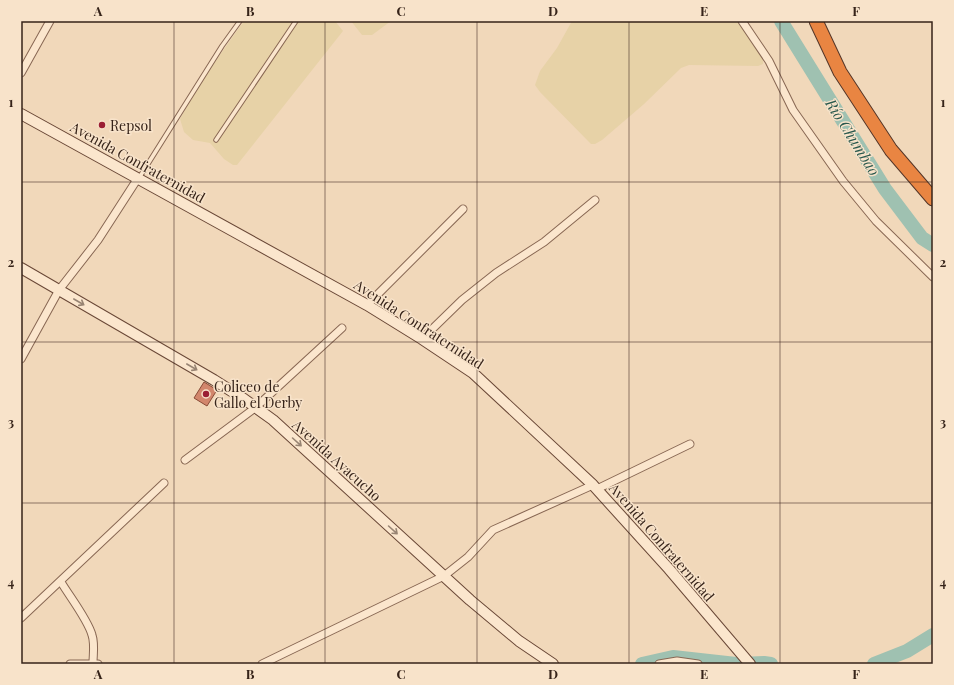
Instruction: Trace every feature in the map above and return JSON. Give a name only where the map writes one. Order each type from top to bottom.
[{"type":"highway","points":[[816,21],[840,72],[887,143],[933,199]]},
{"type":"main road","name":"Avenida Confraternidad","points":[[21,114],[367,305],[473,374],[595,487],[750,664]]},
{"type":"main road","name":"Avenida Ayacucho","points":[[21,268],[214,380],[273,420],[470,600],[514,636],[553,664]]},
{"type":"street","points":[[21,73],[50,21]]},
{"type":"street","points":[[742,21],[769,60],[793,110],[843,181],[876,221],[933,277]]},
{"type":"street","points":[[21,360],[59,290],[98,240],[138,178]]},
{"type":"street","points":[[422,340],[462,300],[496,273],[544,242],[595,200]]},
{"type":"street","points":[[367,305],[463,209]]},
{"type":"street","points":[[185,460],[255,408],[342,328]]},
{"type":"street","points":[[262,664],[444,576],[468,557],[493,530],[595,487],[690,444]]},
{"type":"street","points":[[21,618],[61,582],[164,483]]},
{"type":"street","points":[[61,582],[85,620],[92,635],[94,647],[95,664],[70,664]]},
{"type":"street","points":[[659,664],[677,661],[698,664]]},
{"type":"lane","points":[[138,178],[222,46],[240,21]]},
{"type":"lane","points":[[216,140],[296,21]]},
{"type":"shaded area","points":[[244,21],[335,21],[343,31],[237,165],[233,165],[224,159],[210,143],[193,140],[184,132],[180,119],[212,66]]},
{"type":"shaded area","points":[[351,21],[391,21],[372,35],[362,35]]},
{"type":"shaded area","points":[[572,21],[738,21],[763,59],[763,64],[758,66],[689,65],[681,68],[644,104],[602,140],[595,144],[591,144],[535,85],[540,71],[557,48]]},
{"type":"building","name":"Coliceo de Gallo el Derby","points":[[204,382],[217,390],[207,406],[194,398]]},
{"type":"waterway","name":"Río Chumbao","points":[[781,21],[885,189],[922,238],[933,245]]},
{"type":"waterway","points":[[874,664],[907,651],[933,635]]},
{"type":"waterway","points":[[642,664],[673,657],[736,664]]},
{"type":"waterway","points":[[739,664],[771,664]]},
{"type":"place","name":"Repsol","points":[[102,125]]},
{"type":"place","name":"Coliceo de Gallo el Derby","points":[[206,394]]}]
